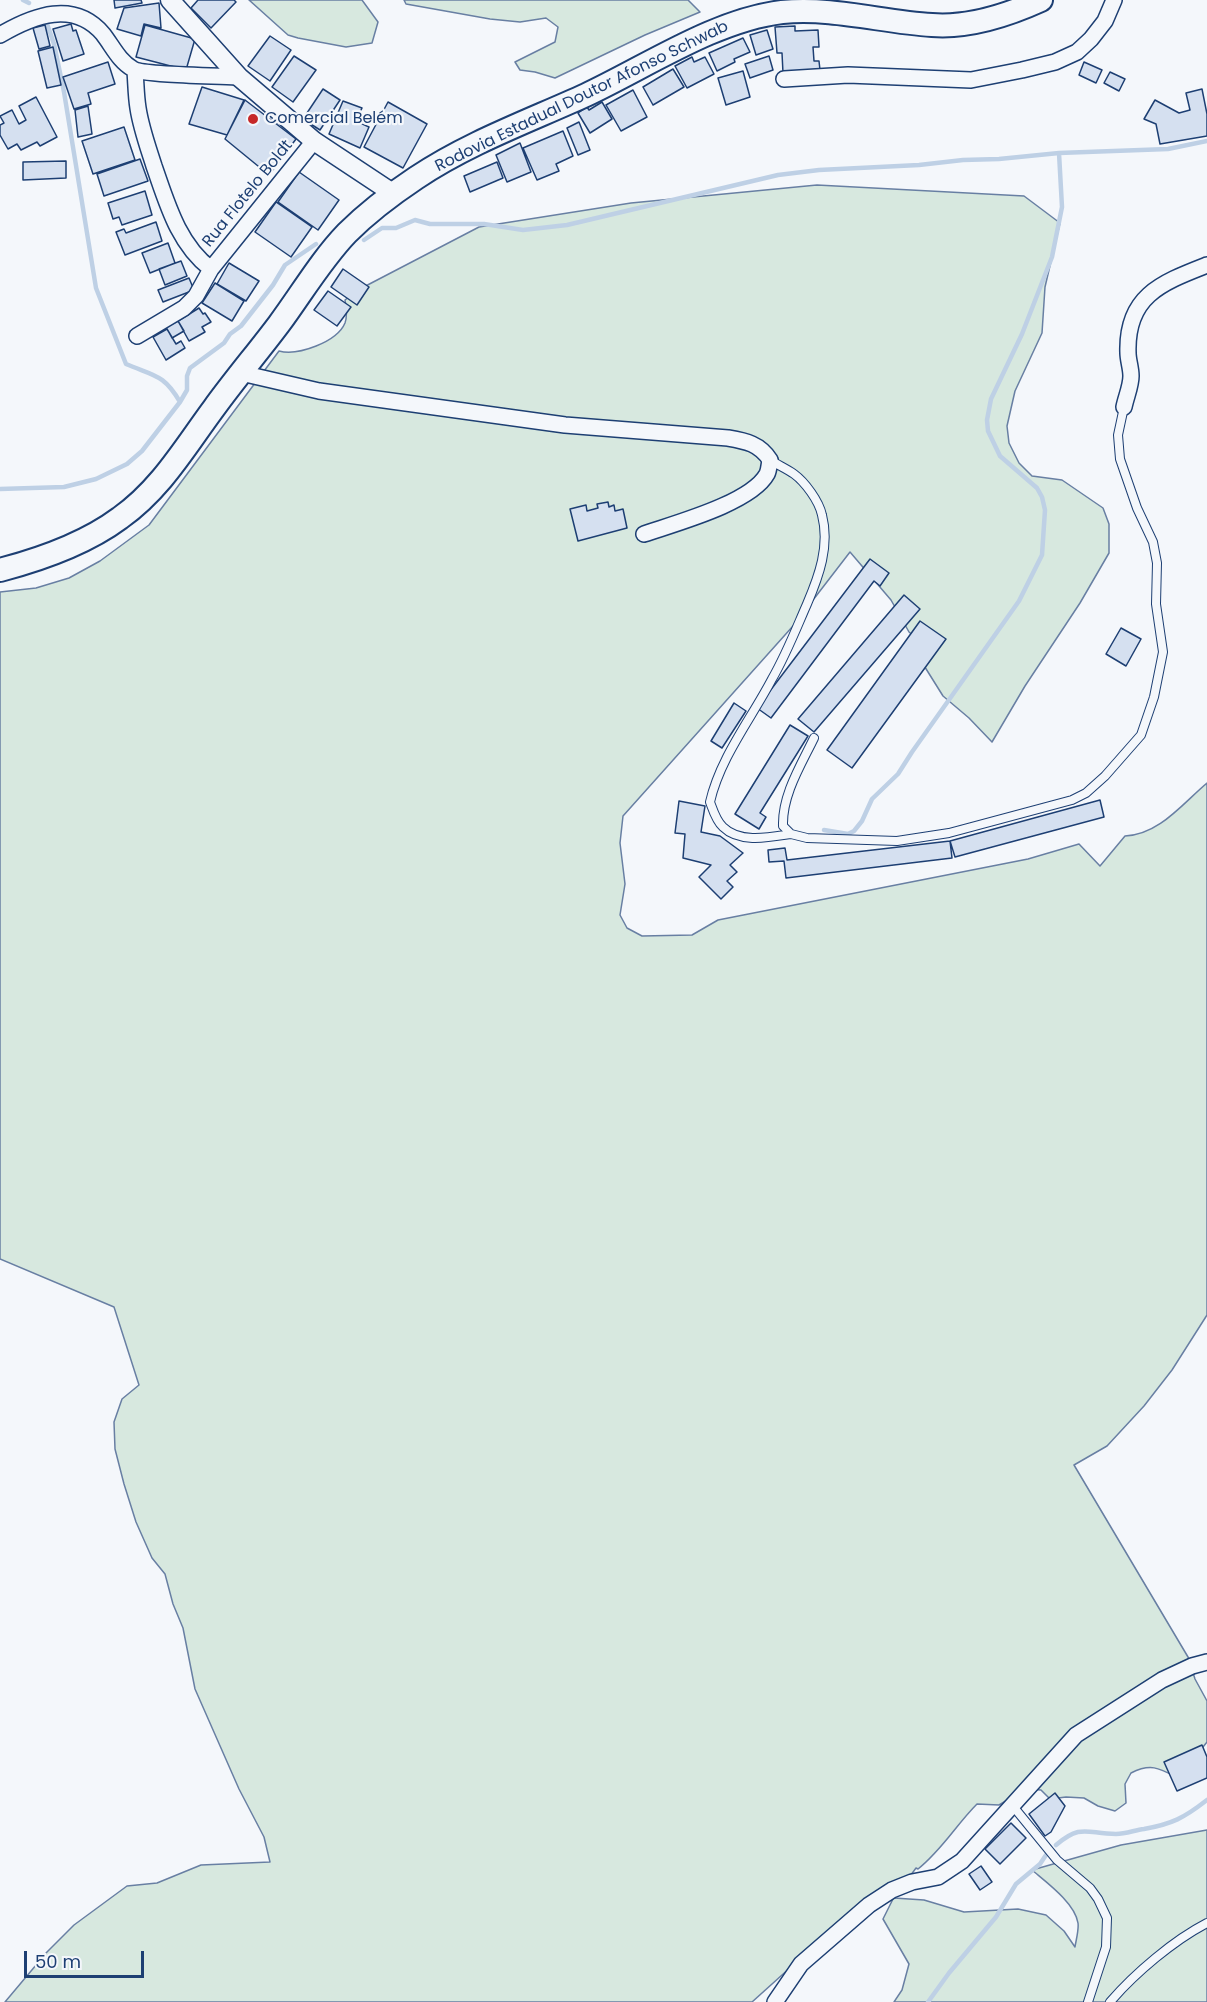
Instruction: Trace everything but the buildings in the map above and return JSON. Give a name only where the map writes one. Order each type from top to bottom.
[{"type":"main road","name":"Rodovia Estadual Doutor Afonso Schwab","points":[[0,570],[24,564],[92,537],[123,516],[147,495],[172,469],[314,274],[346,234],[419,176],[489,138],[587,94],[703,37],[758,16],[817,10],[934,26],[994,19],[1041,0]]},
{"type":"street","points":[[170,0],[239,77],[314,141],[394,194]]},
{"type":"street","points":[[784,79],[848,75],[971,80],[1022,70],[1055,62],[1077,52],[1105,21],[1114,0]]},
{"type":"street","points":[[0,35],[39,14],[72,13],[95,25],[120,59],[135,71],[239,77]]},
{"type":"street","points":[[135,71],[137,107],[166,201],[183,237],[201,262],[211,269]]},
{"type":"street","name":"Rua Flotelo Boldt","points":[[137,336],[184,308],[196,296],[211,269],[314,141]]},
{"type":"street","points":[[1124,407],[1131,377],[1128,352],[1130,325],[1136,309],[1147,296],[1160,287],[1207,265]]},
{"type":"street","points":[[241,373],[319,391],[565,425],[747,441],[764,450],[770,460],[768,473],[756,487],[733,501],[644,534]]},
{"type":"street","points":[[775,2002],[801,1964],[869,1905],[892,1890],[912,1882],[938,1877],[962,1862],[1076,1735],[1162,1680],[1192,1666],[1207,1662]]},
{"type":"lane","points":[[770,460],[795,475],[812,494],[822,514],[825,539],[823,560],[791,641],[724,765],[710,802],[722,827],[732,833],[764,838],[791,834],[807,838],[897,841],[950,833],[1072,800],[1086,793],[1105,776],[1141,735],[1154,697],[1163,652],[1156,604],[1158,563],[1153,542],[1137,508],[1120,459],[1118,435],[1124,407]]},
{"type":"lane","points":[[791,834],[783,826],[784,803],[814,738]]},
{"type":"lane","points":[[1012,1804],[1057,1860],[1090,1888],[1107,1918],[1106,1947],[1088,2002]]},
{"type":"lane","points":[[1110,2002],[1150,1963],[1184,1935],[1207,1923]]},
{"type":"shaded area","points":[[249,0],[362,0],[378,22],[372,43],[346,47],[288,35]]},
{"type":"shaded area","points":[[404,0],[688,0],[700,12],[645,35],[555,78],[520,70],[515,62],[555,42],[558,27],[546,18],[520,22],[490,19],[406,4]]},
{"type":"shaded area","points":[[817,185],[1024,196],[1060,223],[1045,287],[1042,333],[1015,391],[1007,426],[1009,443],[1019,463],[1032,476],[1062,480],[1103,508],[1109,524],[1109,553],[992,742],[943,696],[923,664],[917,639],[909,632],[891,600],[850,552],[793,626],[623,816],[620,843],[625,884],[620,915],[627,928],[642,936],[692,935],[718,920],[1028,859],[1079,844],[1100,866],[1125,836],[1149,830],[1160,824],[1207,783],[1207,1315],[1172,1370],[1144,1406],[1107,1446],[1074,1465],[1188,1657],[1195,1679],[1207,1701],[1207,1742],[1178,1778],[1155,1768],[1144,1768],[1131,1773],[1125,1784],[1126,1803],[1115,1811],[1098,1806],[1084,1798],[1050,1799],[1041,1790],[1026,1789],[999,1805],[977,1804],[934,1854],[918,1869],[916,1868],[894,1898],[924,1900],[964,1912],[1018,1909],[1046,1915],[1064,1931],[1075,1947],[1078,1932],[1076,1915],[1066,1901],[1032,1870],[1121,1845],[1207,1830],[1207,2002],[894,2002],[902,1990],[909,1964],[883,1919],[893,1899],[877,1903],[792,1966],[752,2002],[5,2002],[47,1952],[74,1925],[127,1886],[157,1883],[201,1865],[270,1862],[264,1837],[239,1789],[195,1689],[183,1628],[173,1604],[165,1574],[152,1558],[136,1522],[124,1484],[115,1449],[114,1422],[122,1399],[139,1385],[114,1307],[0,1259],[0,592],[36,588],[69,578],[100,561],[149,525],[279,351],[296,351],[326,342],[341,330],[347,314],[345,300],[356,291],[479,227],[631,203]]},
{"type":"waterway","points":[[23,0],[29,3]]},
{"type":"waterway","points":[[45,18],[54,44],[64,92],[96,288],[126,364],[158,377],[169,386],[180,402]]},
{"type":"waterway","points":[[364,240],[382,228],[396,228],[415,220],[430,224],[484,224],[523,230],[567,225],[778,175],[819,170],[919,165],[1059,153],[1168,149],[1207,141]]},
{"type":"waterway","points":[[824,830],[848,834],[854,831],[862,821],[872,799],[898,774],[1019,601],[1042,555],[1045,510],[1042,497],[1037,488],[1000,456],[988,431],[987,420],[991,399],[1022,334],[1052,257],[1062,207],[1059,153]]},
{"type":"waterway","points":[[0,489],[64,487],[96,479],[127,464],[142,451],[180,402],[187,390],[187,376],[190,368],[224,343],[230,334],[241,326],[273,285],[285,265],[316,244]]},
{"type":"waterway","points":[[1056,1845],[1079,1832],[1120,1834],[1162,1825],[1184,1816],[1207,1800]]},
{"type":"waterway","points":[[928,2002],[996,1917],[1016,1884],[1040,1864],[1046,1855]]},
{"type":"place","name":"Comercial Belém","points":[[253,119]]}]
